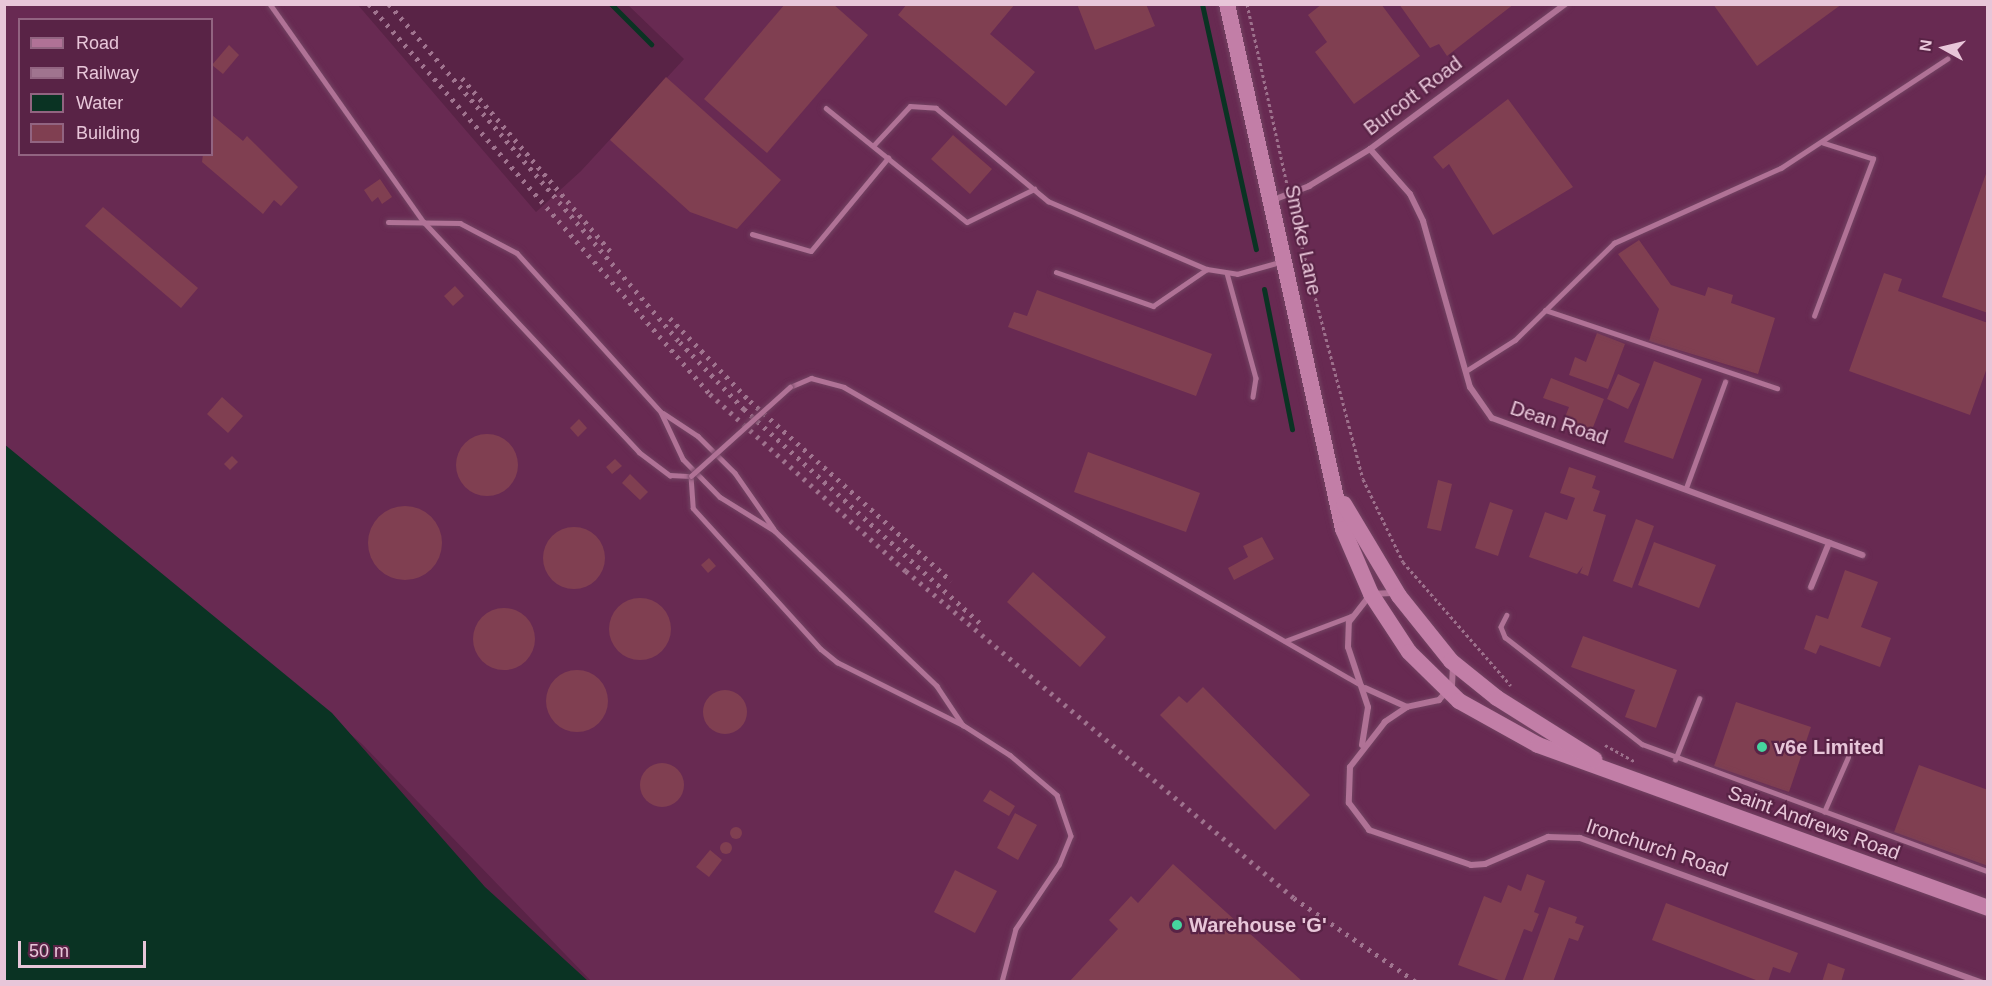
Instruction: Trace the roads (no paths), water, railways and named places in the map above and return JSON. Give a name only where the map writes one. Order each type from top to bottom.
[{"type":"highway","name":"Smoke Lane","points":[[1227,4],[1281,197],[1286,261],[1336,486]]},
{"type":"highway","name":"Saint Andrews Road","points":[[1336,486],[1349,549],[1371,594],[1408,652],[1447,691],[1538,745],[1988,908]]},
{"type":"highway","name":"Saint Andrews Road","points":[[1336,486],[1399,596],[1452,662],[1497,698],[1626,778]]},
{"type":"street","name":"Burcott Road","points":[[1281,197],[1370,149],[1565,4]]},
{"type":"street","name":"Dean Road","points":[[1370,149],[1410,194],[1423,221],[1466,371],[1478,402],[1492,418],[1862,555]]},
{"type":"street","points":[[1811,587],[1829,543]]},
{"type":"street","points":[[1361,745],[1368,714],[1364,686],[1348,647],[1351,616],[1371,594],[1399,596]]},
{"type":"street","points":[[1447,691],[1452,662]]},
{"type":"street","points":[[1364,686],[1379,698],[1407,707]]},
{"type":"street","name":"Ironchurch Road","points":[[1447,691],[1431,705],[1407,707],[1361,745],[1350,767],[1349,803],[1369,830],[1471,865],[1485,864],[1548,837],[1580,838],[1981,981]]},
{"type":"lane","points":[[270,4],[424,222],[639,452],[670,475],[691,476],[790,387],[811,378],[844,387],[1364,686]]},
{"type":"lane","points":[[1466,371],[1515,340],[1580,272],[1633,231],[1744,185],[1823,143],[1947,59]]},
{"type":"lane","points":[[873,146],[910,106],[936,108],[1048,201],[1207,269],[1227,273],[1286,261]]},
{"type":"lane","points":[[826,108],[967,222],[1034,189]]},
{"type":"lane","points":[[1814,316],[1873,159],[1823,143]]},
{"type":"lane","points":[[752,234],[811,251],[888,158]]},
{"type":"lane","points":[[388,222],[460,223],[517,253],[661,412],[699,436],[735,473],[775,531],[937,686],[963,725]]},
{"type":"lane","points":[[1056,272],[1153,306],[1207,269]]},
{"type":"lane","points":[[1227,273],[1256,378],[1253,397]]},
{"type":"lane","points":[[1545,310],[1777,388]]},
{"type":"lane","points":[[1686,488],[1725,382]]},
{"type":"lane","points":[[661,412],[683,459],[720,497],[775,531]]},
{"type":"lane","points":[[691,476],[693,508],[837,662],[963,725],[1010,755],[1057,795],[1071,836],[1059,865],[1016,929],[1002,981]]},
{"type":"lane","points":[[1507,615],[1501,627],[1504,637],[1642,744],[1675,760],[1988,872]]},
{"type":"lane","points":[[1285,641],[1351,616]]},
{"type":"lane","points":[[1675,760],[1699,699]]},
{"type":"lane","points":[[1824,812],[1848,757]]},
{"type":"water","points":[[4,444],[332,713],[485,887],[588,981],[5,981]]},
{"type":"waterway","points":[[611,4],[651,44]]},
{"type":"waterway","points":[[1202,4],[1256,249]]},
{"type":"waterway","points":[[1264,289],[1292,429]]},
{"type":"railway","points":[[369,4],[710,394],[906,571],[1294,898],[1416,982]]},
{"type":"railway","points":[[389,4],[680,342],[744,409],[981,624]]},
{"type":"railway","points":[[462,78],[612,253]]},
{"type":"railway","points":[[670,318],[750,401],[951,581]]},
{"type":"place","name":"v6e Limited","points":[[1762,747]]},
{"type":"place","name":"Warehouse 'G'","points":[[1177,925]]}]
